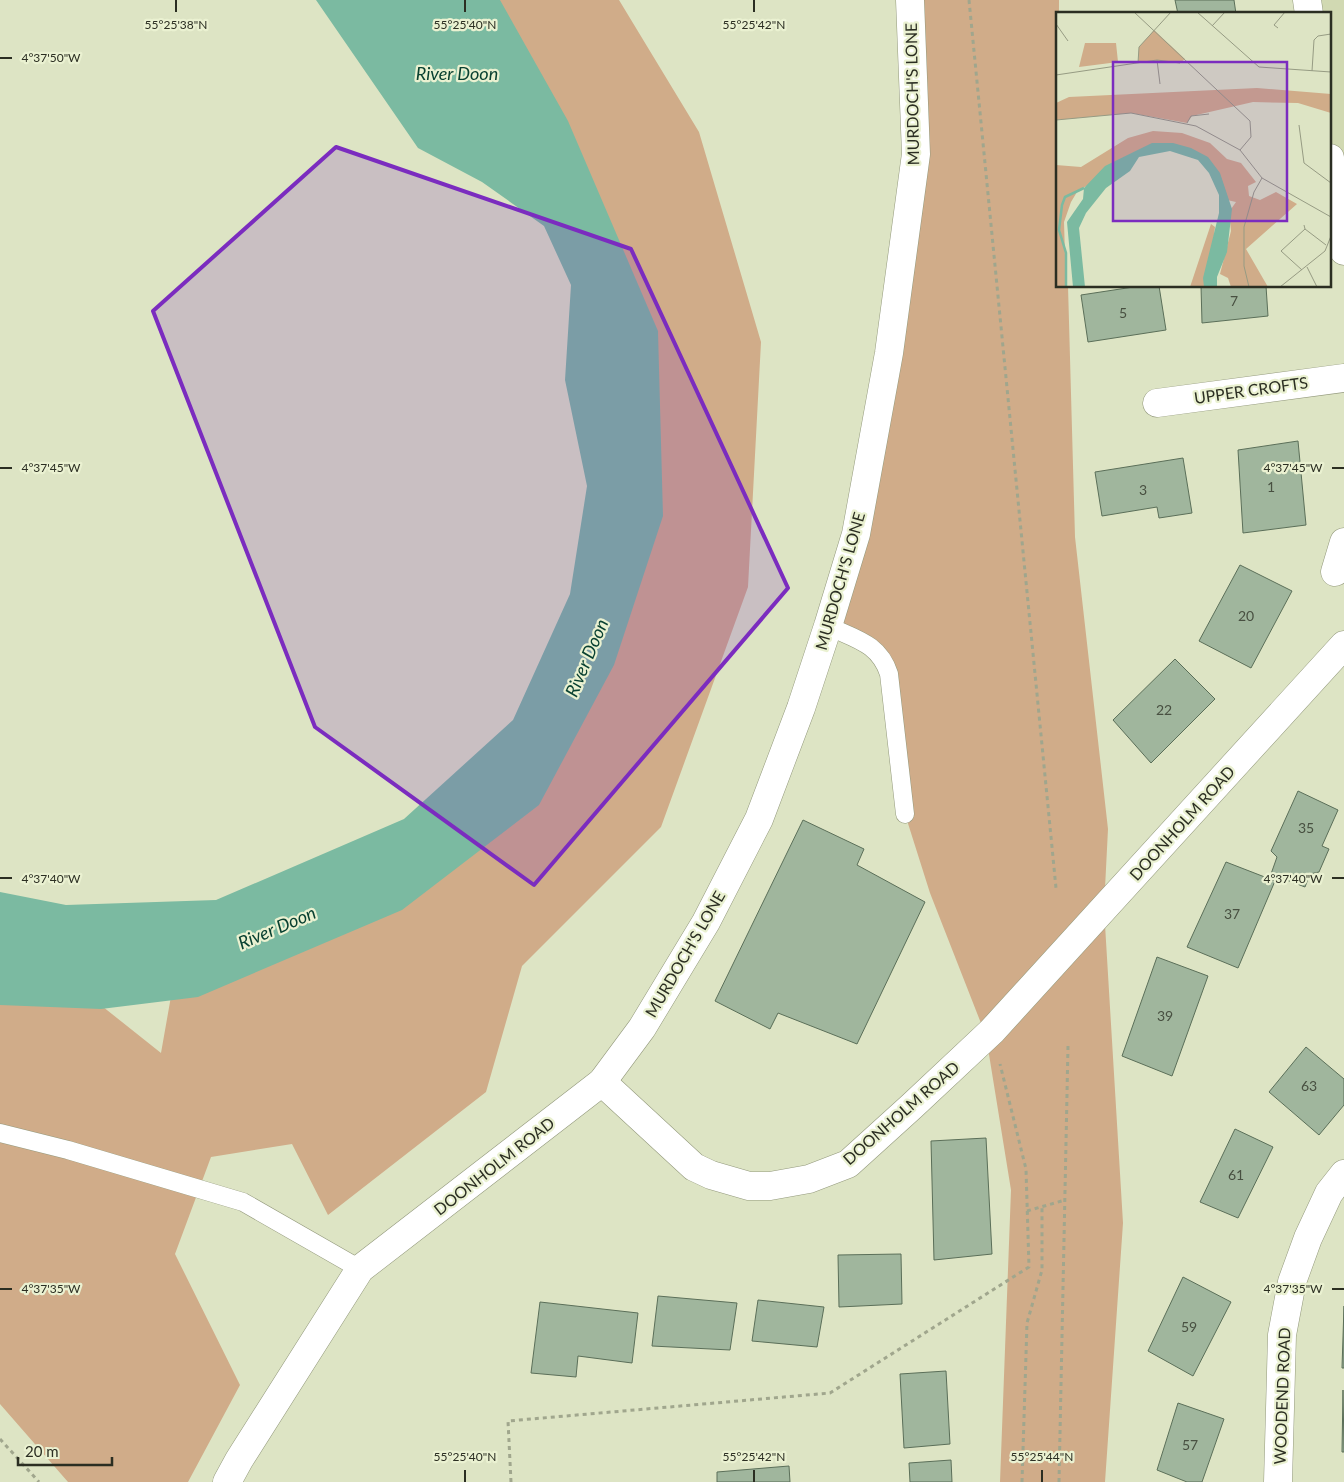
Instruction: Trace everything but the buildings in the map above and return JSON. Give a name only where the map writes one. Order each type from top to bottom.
[{"type":"street","name":"MURDOCH'S LONE","points":[[602,1082],[642,1028],[706,922],[759,819],[801,708],[856,534],[889,353],[916,154],[910,0]]},
{"type":"street","points":[[1332,169],[1341,216],[1344,251]]},
{"type":"street","name":"UPPER CROFTS","points":[[1157,403],[1344,378]]},
{"type":"street","points":[[1336,572],[1344,542]]},
{"type":"street","name":"DOONHOLM ROAD","points":[[227,1482],[360,1269],[602,1082],[694,1167],[711,1175],[749,1186],[770,1186],[809,1180],[848,1164],[992,1030],[1344,645]]},
{"type":"street","name":"WOODEND ROAD","points":[[1278,1482],[1282,1335],[1292,1282],[1308,1238],[1329,1193],[1344,1174]]},
{"type":"lane","points":[[828,626],[872,646],[885,662],[889,674],[905,814]]},
{"type":"lane","points":[[0,1132],[68,1150],[243,1202],[360,1269]]},
{"type":"path","points":[[969,0],[1056,888]]},
{"type":"path","points":[[511,1482],[508,1421],[830,1393],[1029,1267],[1026,1169],[992,1030]]},
{"type":"path","points":[[1059,1482],[1068,1046]]},
{"type":"path","points":[[1027,1211],[1065,1200]]},
{"type":"path","points":[[1022,1482],[1027,1323],[1042,1270],[1042,1207]]},
{"type":"path","points":[[0,1439],[39,1482]]},
{"type":"highlighted area","points":[[336,147],[631,249],[788,588],[534,885],[315,727],[153,311]]},
{"type":"shaded area","points":[[463,0],[619,0],[699,132],[761,342],[748,587],[661,827],[522,966],[486,1092],[328,1215],[292,1144],[211,1157],[175,1254],[240,1385],[188,1482],[68,1482],[0,1404],[0,993],[78,987],[161,1053],[176,968],[512,805],[639,547],[645,314]]},
{"type":"shaded area","points":[[910,0],[1059,0],[1059,12],[1056,12],[1056,288],[1068,288],[1075,537],[1108,829],[1104,908],[1123,1223],[1105,1482],[1000,1482],[1011,1190],[986,1036],[930,893],[905,814],[885,662],[828,626],[916,154]]},
{"type":"shaded area","points":[[1307,0],[1344,0],[1344,216],[1332,170],[1332,12],[1309,12]]},
{"type":"water","name":"River Doon","points":[[316,0],[500,0],[568,121],[658,331],[663,516],[614,665],[539,805],[402,910],[198,997],[101,1009],[0,1005],[0,892],[66,905],[216,900],[404,819],[513,720],[570,594],[587,486],[565,380],[571,285],[544,226],[482,182],[418,148]]}]
